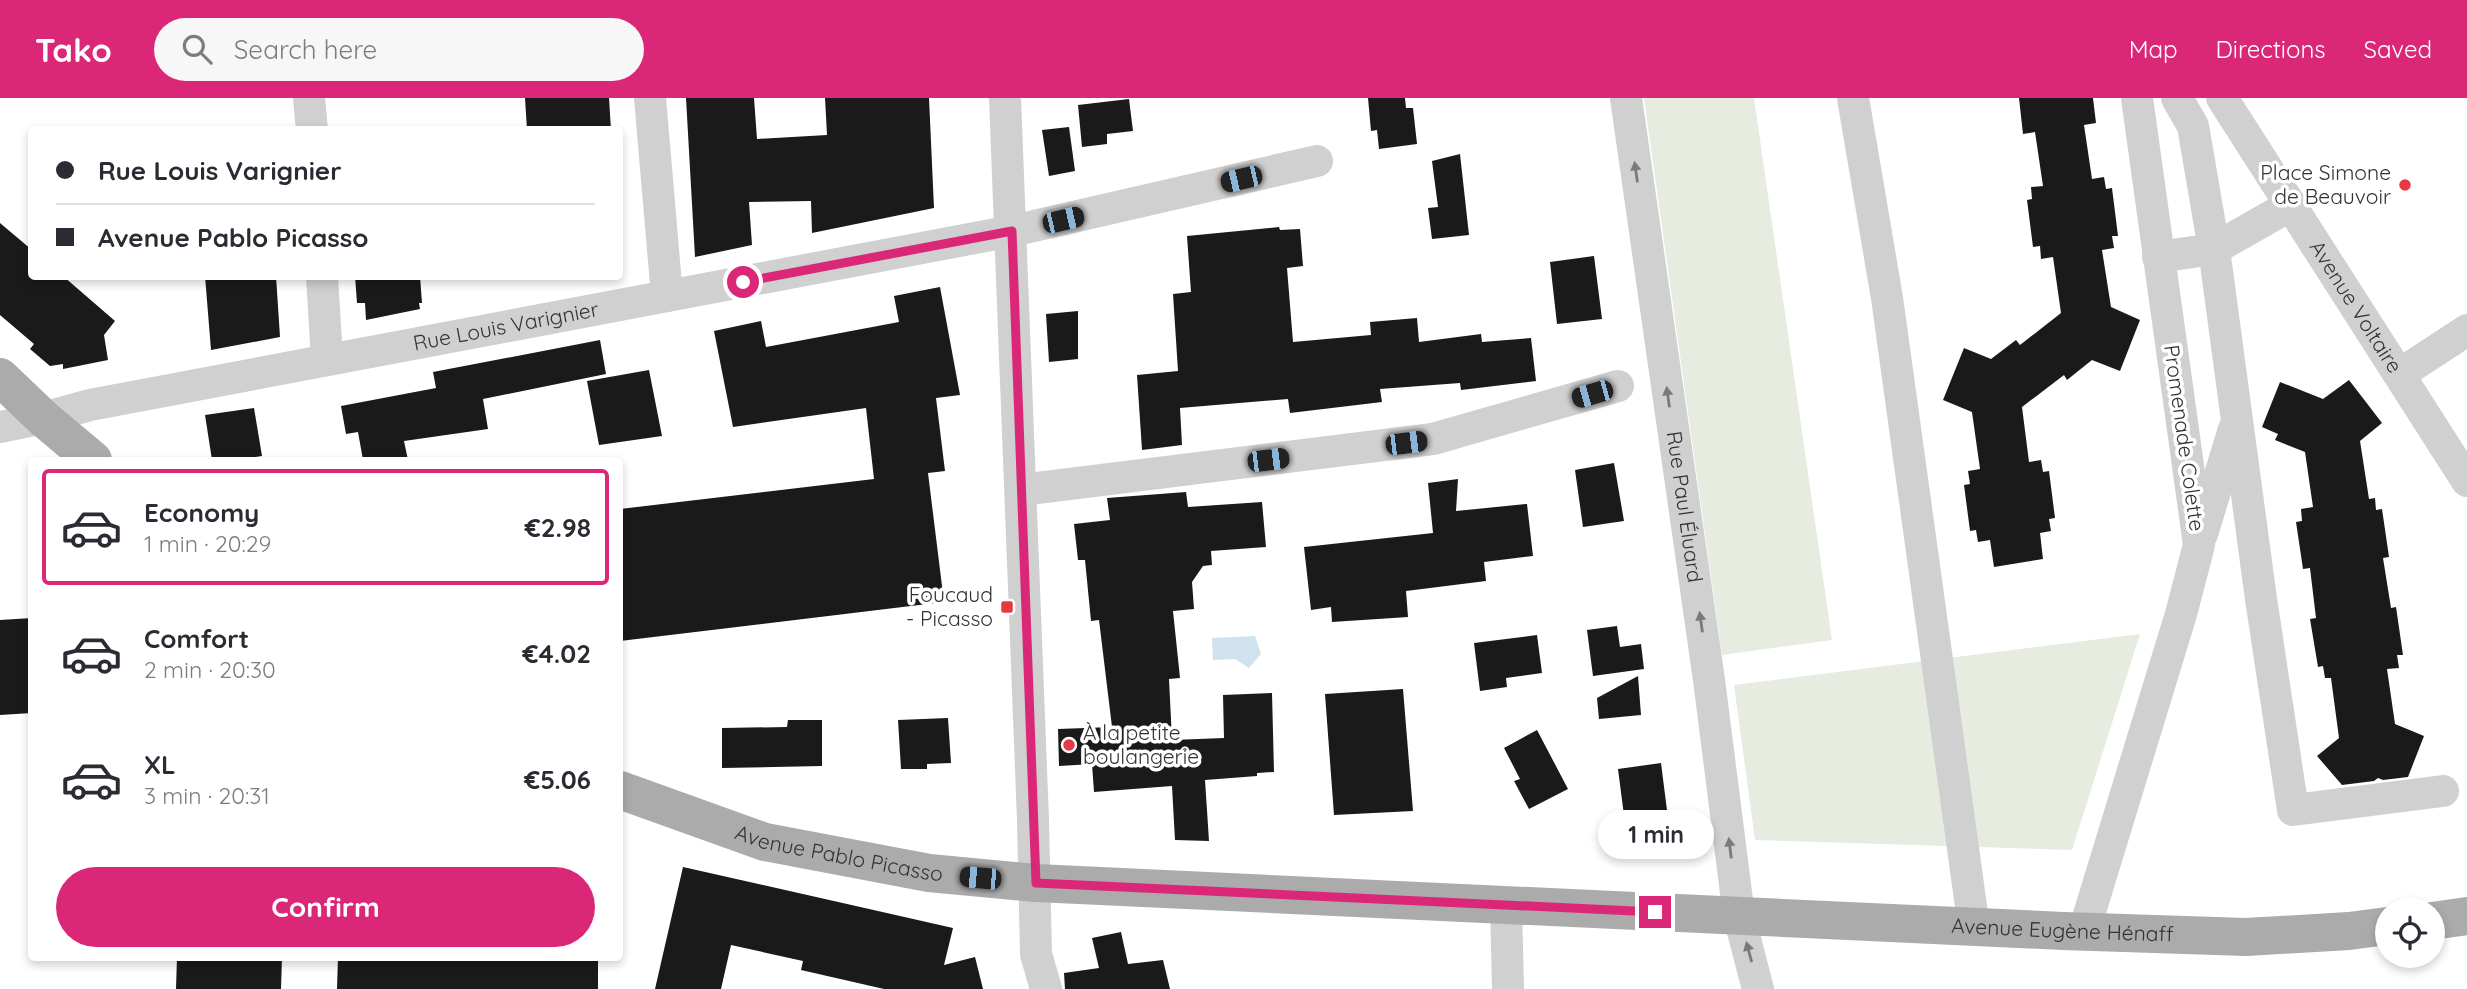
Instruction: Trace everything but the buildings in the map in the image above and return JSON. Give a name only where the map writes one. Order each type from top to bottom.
[{"type":"main road","points":[[0,377],[89,457]]},
{"type":"main road","name":"Avenue Pablo Picasso","points":[[623,791],[765,842],[929,873],[1036,883],[1739,916]]},
{"type":"main road","name":"Avenue Eugène Hénaff","points":[[1739,916],[1974,928],[2246,937],[2375,928]]},
{"type":"main road","points":[[2445,919],[2467,916]]},
{"type":"street","points":[[309,98],[312,126]]},
{"type":"street","points":[[650,98],[667,296]]},
{"type":"street","points":[[1005,98],[1036,883],[1036,954],[1046,989]]},
{"type":"street","name":"Rue Paul Éluard","points":[[1626,98],[1709,680],[1739,916],[1758,989]]},
{"type":"street","points":[[1853,98],[1887,298],[1974,928]]},
{"type":"street","name":"Promenade Colette","points":[[2084,932],[2181,614],[2199,545],[2137,98]]},
{"type":"street","points":[[2177,98],[2193,126],[2214,250],[2293,810],[2443,791]]},
{"type":"street","name":"Avenue Voltaire","points":[[2222,98],[2467,481]]},
{"type":"street","name":"Rue Louis Varignier","points":[[0,427],[90,405],[1012,231],[1317,161]]},
{"type":"street","points":[[2158,257],[2214,250],[2291,205]]},
{"type":"street","points":[[322,280],[327,360]]},
{"type":"street","points":[[2400,374],[2467,330]]},
{"type":"street","points":[[1021,490],[1433,439],[1618,386]]},
{"type":"street","points":[[2199,545],[2237,419]]},
{"type":"street","points":[[1506,905],[1508,989]]},
{"type":"shaded area","points":[[1644,98],[1754,98],[1832,640],[1722,655]]},
{"type":"shaded area","points":[[2140,634],[2072,850],[1755,840],[1734,685]]},
{"type":"water","points":[[1255,636],[1261,654],[1249,668],[1235,659],[1213,660],[1212,638]]},
{"type":"place","name":"Place Simone de Beauvoir","points":[[2405,185]]},
{"type":"place","name":"Foucaud - Picasso","points":[[1007,607]]},
{"type":"place","name":"À la petite boulangerie","points":[[1069,745]]},
{"type":"route","points":[[743,282],[1012,231],[1036,883],[1655,912]]}]
